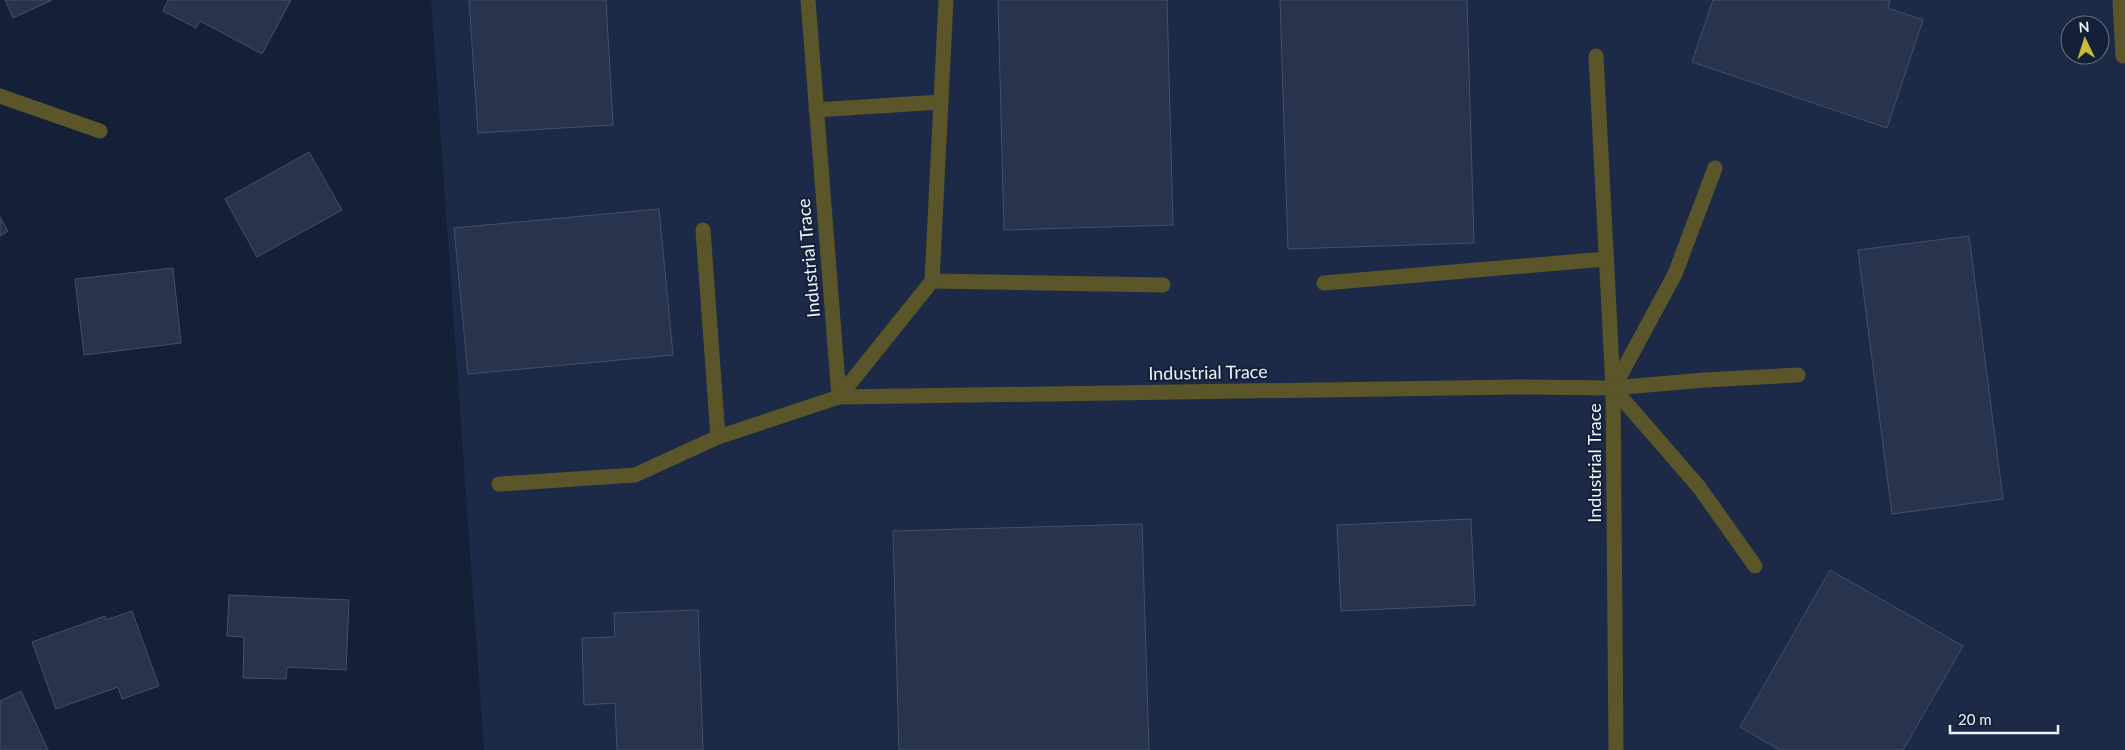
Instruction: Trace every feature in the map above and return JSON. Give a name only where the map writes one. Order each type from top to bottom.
[{"type":"street","name":"Industrial Trace","points":[[808,0],[839,397],[1518,387],[1613,388],[1616,750]]},
{"type":"street","points":[[499,484],[635,475],[718,437],[839,397],[932,281],[946,0]]},
{"type":"street","points":[[2120,0],[2123,56]]},
{"type":"street","points":[[1596,56],[1613,388],[1699,487],[1755,566]]},
{"type":"street","points":[[0,96],[100,131]]},
{"type":"street","points":[[816,110],[941,102]]},
{"type":"street","points":[[1613,388],[1675,274],[1715,168]]},
{"type":"street","points":[[704,230],[718,437]]},
{"type":"street","points":[[1324,283],[1606,259]]},
{"type":"street","points":[[932,281],[1164,286]]},
{"type":"street","points":[[1613,388],[1704,380],[1798,375]]},
{"type":"shaded area","points":[[431,0],[2125,0],[2125,750],[484,750]]},
{"type":"building","points":[[5,0],[52,0],[13,18]]},
{"type":"building","points":[[168,0],[291,0],[262,54],[200,21],[196,28],[163,11]]},
{"type":"building","points":[[469,0],[606,0],[613,125],[478,133]]},
{"type":"building","points":[[998,0],[1167,0],[1173,225],[1004,230]]},
{"type":"building","points":[[1280,0],[1467,0],[1474,243],[1288,249]]},
{"type":"building","points":[[1713,0],[1890,0],[1888,8],[1923,20],[1887,128],[1692,62]]},
{"type":"building","points":[[309,152],[342,210],[257,257],[225,199]]},
{"type":"building","points":[[659,209],[673,355],[468,374],[454,228]]},
{"type":"building","points":[[0,217],[8,231],[0,236]]},
{"type":"building","points":[[1969,236],[2003,499],[1892,514],[1858,250]]},
{"type":"building","points":[[173,268],[181,343],[84,355],[75,279]]},
{"type":"building","points":[[1471,519],[1475,605],[1341,611],[1337,525]]},
{"type":"building","points":[[1142,524],[1149,750],[899,750],[893,531]]},
{"type":"building","points":[[1830,570],[1963,646],[1903,750],[1780,750],[1740,727]]},
{"type":"building","points":[[229,595],[349,600],[346,670],[287,667],[286,679],[243,678],[244,637],[227,636]]},
{"type":"building","points":[[698,610],[703,750],[617,750],[615,703],[584,705],[582,638],[615,637],[614,613]]},
{"type":"building","points":[[132,611],[159,686],[122,699],[118,687],[56,709],[32,642],[105,616],[106,620]]},
{"type":"building","points":[[21,691],[48,750],[0,750],[0,701]]}]
